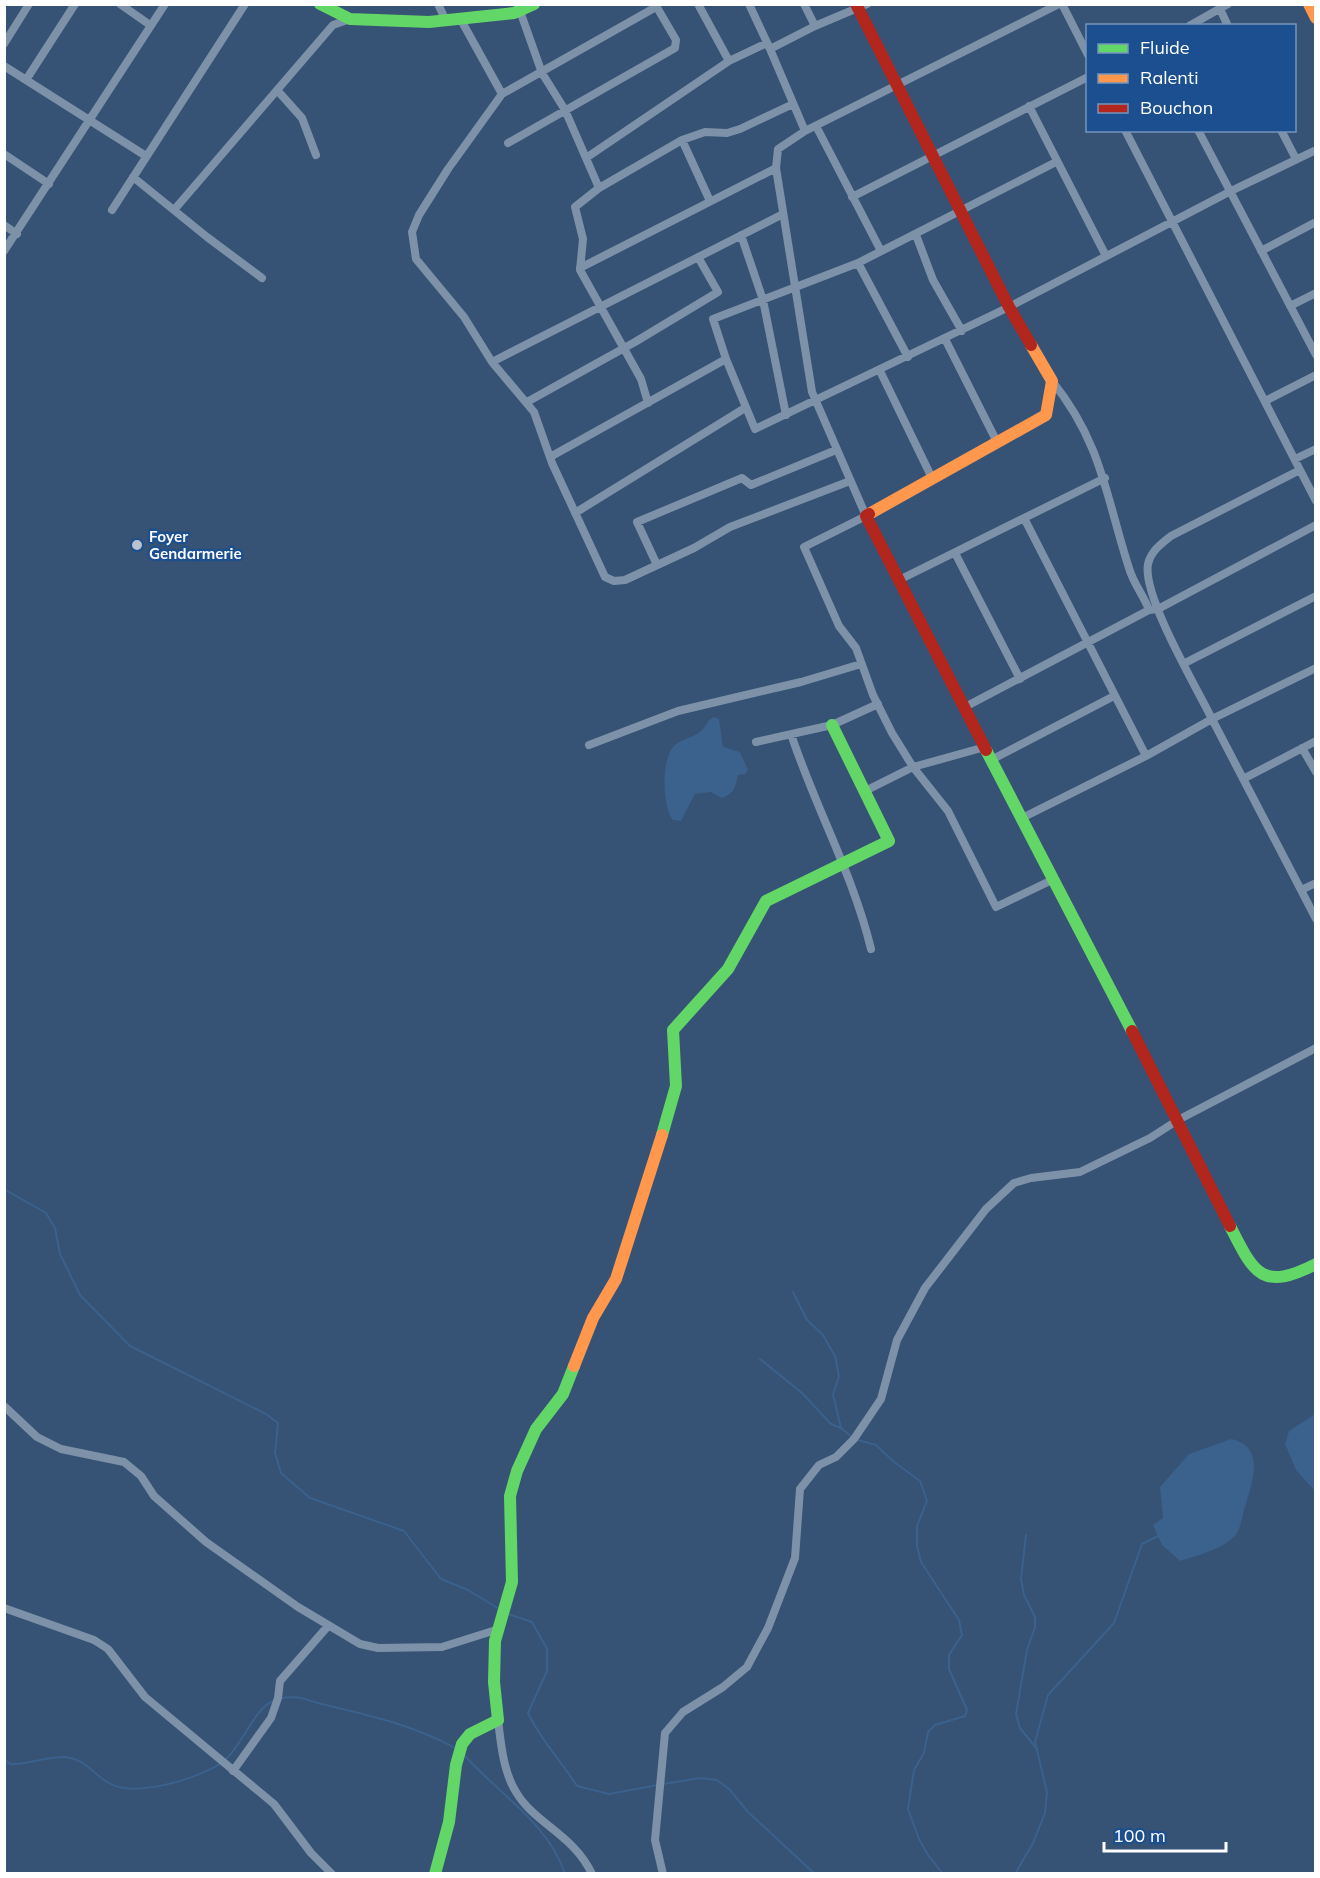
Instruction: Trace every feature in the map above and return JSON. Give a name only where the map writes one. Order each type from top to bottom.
[{"type":"street","points":[[4,44],[29,4]]},
{"type":"street","points":[[26,80],[75,4]]},
{"type":"street","points":[[120,4],[150,25]]},
{"type":"street","points":[[4,251],[50,184],[90,118],[165,4]]},
{"type":"street","points":[[112,210],[245,4]]},
{"type":"street","points":[[320,4],[350,19]]},
{"type":"street","points":[[438,4],[446,21]]},
{"type":"street","points":[[174,210],[333,25],[350,19],[461,20],[520,11],[534,4]]},
{"type":"street","points":[[698,4],[729,62]]},
{"type":"street","points":[[748,4],[769,46],[805,131]]},
{"type":"street","points":[[804,4],[815,26]]},
{"type":"street","points":[[1086,51],[1060,4],[805,131],[778,149],[776,168],[815,402],[866,516],[1020,819],[1178,1120],[1250,1266],[1265,1277],[1287,1279],[1316,1264]]},
{"type":"street","points":[[1309,4],[1316,18]]},
{"type":"street","points":[[508,143],[675,48],[676,40],[656,6],[543,73],[502,94],[448,169],[419,215],[412,232],[416,259],[464,316],[492,362],[527,402],[538,420],[550,457],[605,577],[614,581],[625,580],[694,548],[730,527],[850,482]]},
{"type":"street","points":[[586,158],[729,62],[861,6],[932,156],[1009,307],[1052,381],[1073,407],[1090,439],[1105,478],[1130,572],[1185,663],[1316,919]]},
{"type":"street","points":[[1193,24],[1224,7],[1228,24]]},
{"type":"street","points":[[520,11],[543,73],[565,110],[599,188]]},
{"type":"street","points":[[461,20],[502,94]]},
{"type":"street","points":[[4,66],[90,118],[146,156]]},
{"type":"street","points":[[852,197],[1086,78]]},
{"type":"street","points":[[277,90],[302,118],[316,155]]},
{"type":"street","points":[[648,403],[641,379],[580,268],[583,239],[575,207],[599,188],[682,140],[705,132],[735,131],[793,104]]},
{"type":"street","points":[[1029,106],[1106,256]]},
{"type":"street","points":[[816,126],[881,252]]},
{"type":"street","points":[[1126,132],[1316,501]]},
{"type":"street","points":[[1199,132],[1316,355]]},
{"type":"street","points":[[1282,132],[1296,159]]},
{"type":"street","points":[[682,140],[710,201]]},
{"type":"street","points":[[1056,162],[858,263],[815,282],[796,286],[713,319],[726,359],[755,429],[962,331],[1231,191],[1316,150]]},
{"type":"street","points":[[4,154],[50,184]]},
{"type":"street","points":[[580,268],[776,168]]},
{"type":"street","points":[[133,177],[262,278]]},
{"type":"street","points":[[492,362],[783,214]]},
{"type":"street","points":[[1261,251],[1316,222]]},
{"type":"street","points":[[4,225],[17,234]]},
{"type":"street","points":[[741,235],[763,300],[786,415]]},
{"type":"street","points":[[915,235],[933,280],[962,331]]},
{"type":"street","points":[[527,402],[625,348],[718,292],[698,256]]},
{"type":"street","points":[[858,263],[908,357]]},
{"type":"street","points":[[1290,306],[1316,293]]},
{"type":"street","points":[[945,339],[997,442]]},
{"type":"street","points":[[550,457],[726,359]]},
{"type":"street","points":[[880,371],[932,478]]},
{"type":"street","points":[[1265,401],[1316,375]]},
{"type":"street","points":[[1052,381],[1047,415],[866,516],[804,547],[838,626],[856,648],[878,704],[912,767],[948,811],[996,907],[1052,880]]},
{"type":"street","points":[[575,513],[745,408]]},
{"type":"street","points":[[1295,459],[1316,449]]},
{"type":"street","points":[[657,565],[637,522],[742,478],[751,485],[836,450]]},
{"type":"street","points":[[1154,610],[1148,565],[1156,547],[1171,536],[1300,470]]},
{"type":"street","points":[[899,580],[1105,478]]},
{"type":"street","points":[[1024,518],[1146,756]]},
{"type":"street","points":[[965,707],[1086,642],[1154,610],[1316,525]]},
{"type":"street","points":[[955,553],[1020,679]]},
{"type":"street","points":[[1185,663],[1316,596]]},
{"type":"street","points":[[589,745],[678,711],[801,682],[861,664]]},
{"type":"street","points":[[1020,819],[1146,756],[1212,719],[1316,668]]},
{"type":"street","points":[[992,760],[1114,696]]},
{"type":"street","points":[[756,742],[832,725],[878,704]]},
{"type":"street","points":[[592,1874],[575,1847],[529,1808],[516,1792],[505,1767],[494,1682],[495,1641],[512,1582],[510,1496],[517,1471],[536,1429],[562,1394],[593,1318],[616,1279],[652,1173],[676,1086],[673,1030],[684,1015],[728,969],[766,901],[890,841],[832,725]]},
{"type":"street","points":[[791,734],[805,777],[822,810],[844,864],[863,917],[871,949]]},
{"type":"street","points":[[1243,778],[1316,741]]},
{"type":"street","points":[[864,791],[912,767],[985,747]]},
{"type":"street","points":[[1302,748],[1316,772]]},
{"type":"street","points":[[1301,890],[1316,883]]},
{"type":"street","points":[[663,1874],[655,1840],[665,1733],[683,1712],[723,1687],[747,1667],[768,1628],[795,1557],[800,1489],[819,1465],[836,1456],[852,1442],[881,1399],[897,1340],[925,1288],[986,1209],[1014,1183],[1031,1178],[1080,1172],[1150,1138],[1178,1120],[1316,1048]]},
{"type":"street","points":[[4,1406],[37,1437],[61,1449],[124,1462],[141,1476],[161,1503],[206,1542],[328,1626],[360,1644],[378,1648],[442,1647],[499,1629]]},
{"type":"street","points":[[4,1608],[94,1640],[108,1649],[145,1697],[274,1804],[311,1853],[332,1874]]},
{"type":"street","points":[[233,1771],[271,1718],[278,1698],[280,1681],[328,1626]]},
{"type":"street","points":[[435,1874],[449,1822],[456,1765],[462,1744],[470,1734],[498,1720]]},
{"type":"water","points":[[714,717],[719,719],[723,747],[740,752],[748,770],[745,774],[738,775],[730,794],[722,798],[711,792],[695,794],[681,821],[673,820],[669,814],[665,794],[665,772],[670,752],[677,743],[699,733]]},
{"type":"water","points":[[1315,1414],[1315,1491],[1296,1470],[1285,1444],[1289,1431]]},
{"type":"water","points":[[1231,1439],[1242,1443],[1249,1450],[1254,1468],[1238,1531],[1223,1545],[1180,1561],[1162,1545],[1153,1525],[1163,1518],[1160,1487],[1189,1454]]},
{"type":"waterway","points":[[4,1189],[46,1213],[55,1228],[60,1254],[80,1295],[130,1346],[266,1414],[278,1423],[275,1453],[281,1473],[310,1498],[404,1531],[441,1579],[468,1590],[501,1610]]},
{"type":"waterway","points":[[793,1292],[807,1320],[823,1335],[835,1356],[839,1376],[833,1395],[841,1428],[854,1439],[876,1445],[920,1481],[927,1501],[917,1526],[917,1546],[921,1562],[959,1620],[962,1635],[949,1655],[949,1669],[967,1710],[965,1716],[935,1725],[928,1732],[924,1753],[914,1770],[908,1809],[919,1839],[943,1874]]},
{"type":"waterway","points":[[760,1359],[802,1393],[831,1424],[841,1428]]},
{"type":"waterway","points":[[1026,1535],[1021,1579],[1024,1595],[1035,1617],[1035,1627],[1027,1650],[1016,1714],[1020,1728],[1037,1749]]},
{"type":"waterway","points":[[1015,1874],[1033,1843],[1045,1813],[1047,1792],[1035,1742],[1048,1695],[1114,1623],[1142,1544],[1158,1536]]},
{"type":"waterway","points":[[508,1614],[532,1622],[547,1649],[547,1671],[528,1713],[538,1732],[577,1786],[609,1794],[658,1785]]},
{"type":"waterway","points":[[281,1698],[300,1698],[377,1718],[426,1734],[457,1749]]},
{"type":"waterway","points":[[4,1759],[10,1764],[17,1764],[51,1758],[72,1758],[118,1787],[148,1788],[165,1785],[197,1775],[221,1763],[235,1749],[259,1713],[273,1701]]},
{"type":"waterway","points":[[464,1755],[535,1824],[557,1856],[565,1874]]},
{"type":"waterway","points":[[663,1784],[700,1778],[717,1780],[815,1874]]},
{"type":"traffic: fast","points":[[320,4],[350,19],[429,22],[514,13],[534,4]]},
{"type":"traffic: fast","points":[[662,1135],[676,1086],[673,1030],[728,969],[766,901],[889,841],[832,725]]},
{"type":"traffic: fast","points":[[986,750],[1132,1031]]},
{"type":"traffic: fast","points":[[1230,1226],[1246,1256],[1261,1273],[1271,1277],[1283,1276],[1316,1264]]},
{"type":"traffic: fast","points":[[435,1874],[449,1822],[456,1765],[462,1744],[470,1734],[498,1720],[494,1682],[495,1641],[512,1582],[510,1496],[517,1471],[536,1429],[563,1394],[574,1366]]},
{"type":"traffic: slow","points":[[1309,4],[1316,18]]},
{"type":"traffic: slow","points":[[869,514],[1046,415],[1052,381],[1031,345]]},
{"type":"traffic: slow","points":[[574,1366],[593,1318],[616,1279],[662,1135]]},
{"type":"traffic: jam","points":[[856,4],[1009,307],[1031,345]]},
{"type":"traffic: jam","points":[[869,514],[866,516],[986,750]]},
{"type":"traffic: jam","points":[[1132,1031],[1230,1226]]},
{"type":"place","name":"Foyer Gendarmerie","points":[[137,545]]}]
